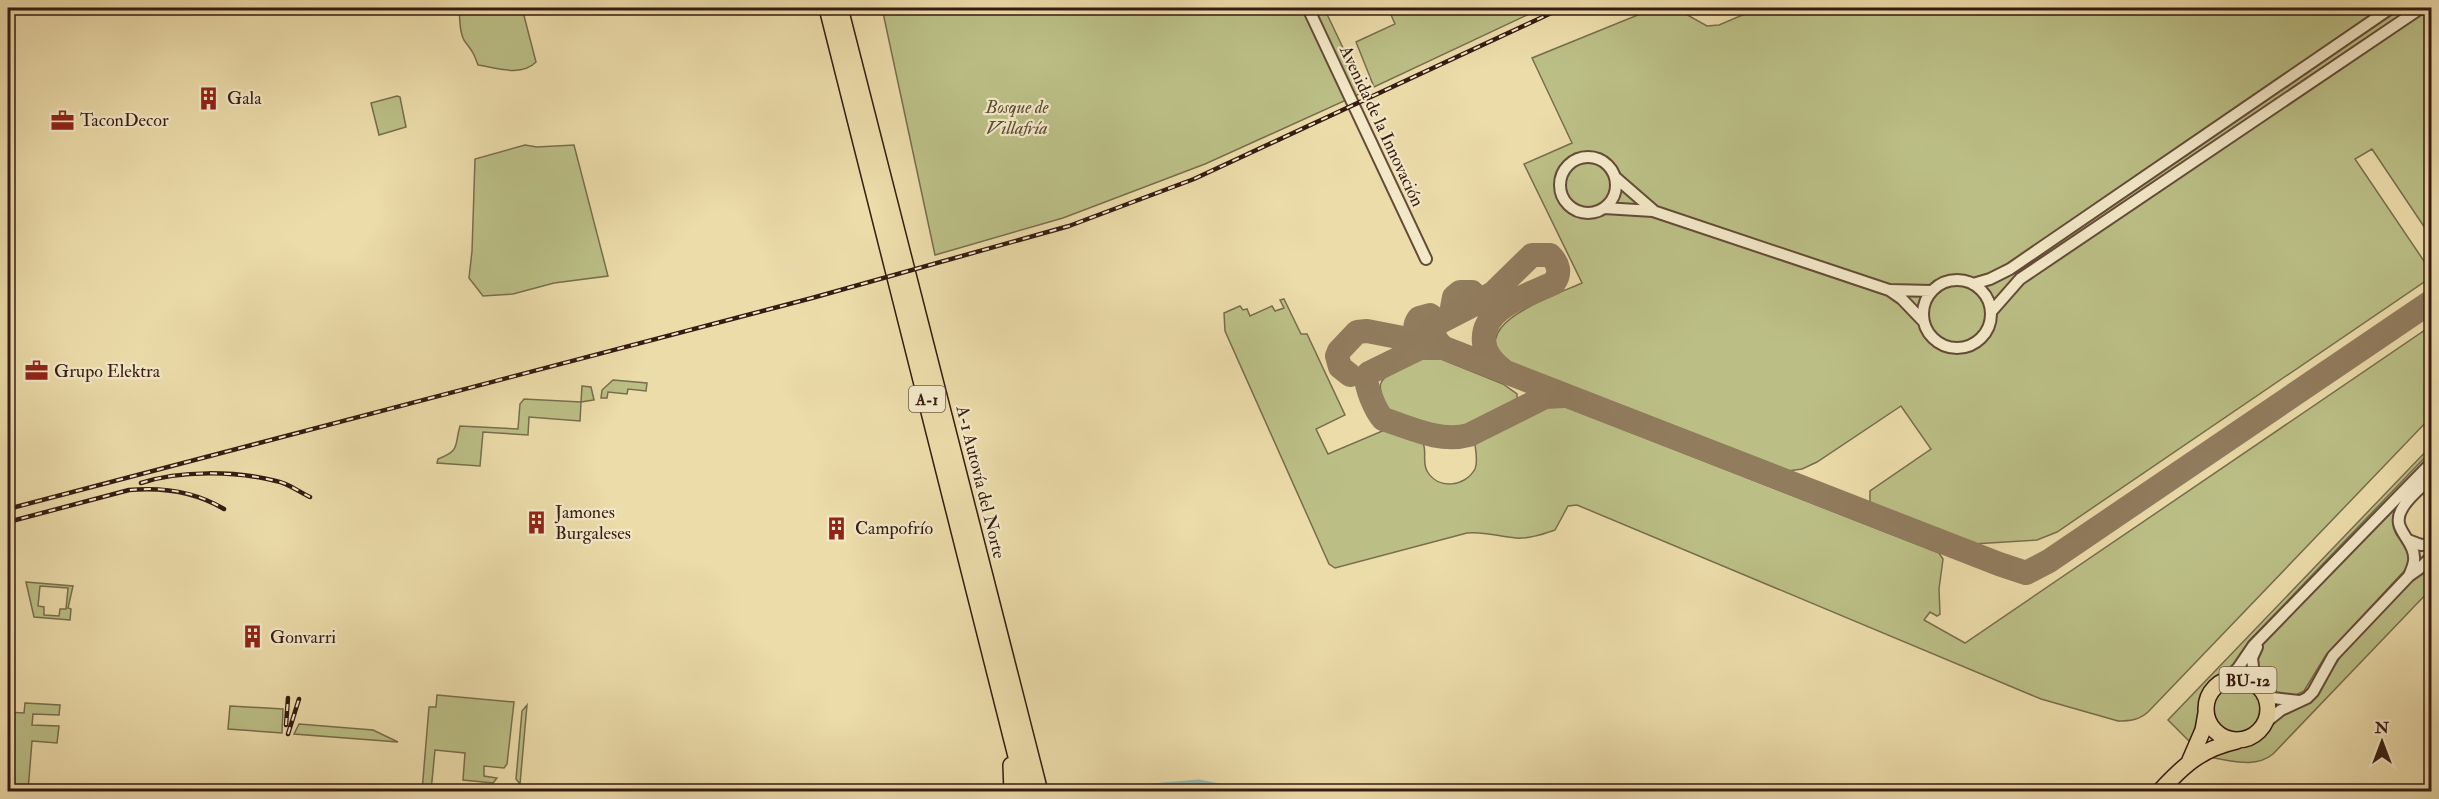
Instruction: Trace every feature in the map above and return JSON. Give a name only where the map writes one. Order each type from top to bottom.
[{"type":"highway","points":[[820,8],[844,99],[854,113]]},
{"type":"highway","name":"A-1 Autovía del Norte","points":[[827,8],[1025,792]]},
{"type":"highway","name":"A-1 Autovía del Norte","points":[[840,8],[1040,792]]},
{"type":"highway","name":"A-1","points":[[846,8],[862,92]]},
{"type":"highway","points":[[968,562],[970,598],[1009,756],[1012,792]]},
{"type":"highway","name":"BU-12","points":[[2159,792],[2190,760],[2213,747],[2255,735],[2266,722],[2268,704],[2257,686],[2246,679],[2226,681],[2211,692],[2203,730],[2190,760]]},
{"type":"highway","name":"BU-12","points":[[2206,710],[2212,728],[2219,735],[2237,741]]},
{"type":"street","name":"Avenida de la Innovación","points":[[1308,8],[1425,259]]},
{"type":"street","points":[[1973,284],[1990,279],[2014,266],[2391,8]]},
{"type":"street","points":[[1991,312],[2020,279],[2421,8]]},
{"type":"street","points":[[1653,211],[1615,177],[1608,164],[1591,157],[1573,161],[1562,175],[1562,194],[1573,208],[1591,213],[1604,208],[1653,211],[1889,290],[1902,298],[1924,321]]},
{"type":"street","points":[[1604,208],[1613,198],[1616,190],[1615,177]]},
{"type":"street","points":[[1951,280],[1962,280],[1973,284],[1988,300],[1991,312],[1985,333],[1977,341],[1967,346],[1945,345],[1936,340],[1928,332],[1924,321],[1923,311],[1926,300],[1932,291],[1951,280]]},
{"type":"street","points":[[1889,290],[1932,291]]},
{"type":"street","points":[[2226,681],[2253,646],[2432,462]]},
{"type":"street","points":[[2409,576],[2415,557],[2408,540],[2400,529],[2400,511],[2432,477]]},
{"type":"street","points":[[2408,540],[2421,545],[2432,544]]},
{"type":"street","points":[[2266,722],[2281,710],[2307,698],[2313,692],[2333,656],[2409,576],[2432,556]]},
{"type":"street","points":[[2262,639],[2252,658],[2257,686],[2273,698],[2299,701]]},
{"type":"green space","points":[[459,8],[522,8],[536,62],[530,67],[516,70],[478,65],[462,35]]},
{"type":"green space","name":"Bosque de Villafría","points":[[882,8],[1324,8],[1364,92],[1205,164],[1063,218],[935,255]]},
{"type":"green space","points":[[1388,8],[1542,8],[1374,87],[1356,42],[1395,24]]},
{"type":"green space","points":[[1655,8],[1675,8],[1707,26],[1719,25],[1759,8],[2431,8],[2431,237],[2372,149],[2355,159],[2428,267],[2427,280],[2057,532],[2037,540],[1973,544],[1870,504],[1870,491],[1931,449],[1901,406],[1817,462],[1802,469],[1788,471],[1509,362],[1497,349],[1496,336],[1504,324],[1518,313],[1535,303],[1582,283],[1524,164],[1572,143],[1532,58]]},
{"type":"green space","points":[[400,97],[406,127],[379,135],[371,103]]},
{"type":"green space","points":[[525,145],[537,147],[574,145],[608,276],[554,283],[513,294],[483,296],[469,278],[475,159]]},
{"type":"green space","points":[[1284,299],[1301,334],[1307,334],[1345,415],[1316,429],[1328,454],[1387,429],[1405,434],[1423,443],[1426,468],[1432,477],[1444,483],[1458,483],[1465,480],[1475,469],[1477,460],[1475,445],[1479,439],[1551,405],[1561,405],[1939,553],[1943,559],[1939,589],[1940,614],[1937,616],[1930,612],[1924,620],[1965,643],[2431,326],[2431,417],[2148,712],[2134,720],[2118,721],[2041,699],[1577,505],[1568,506],[1555,530],[1536,536],[1516,538],[1467,533],[1335,568],[1329,564],[1225,331],[1224,313],[1240,306],[1243,310],[1247,309],[1250,316],[1272,306],[1275,311],[1284,308],[1280,300]]},
{"type":"green space","points":[[1420,359],[1441,359],[1503,384],[1517,394],[1517,400],[1514,404],[1483,420],[1457,430],[1437,429],[1402,418],[1391,413],[1380,386],[1388,375]]},
{"type":"green space","points":[[613,380],[647,383],[646,391],[628,389],[627,394],[608,392],[607,398],[601,398],[602,390]]},
{"type":"green space","points":[[582,386],[591,387],[594,400],[581,402]]},
{"type":"green space","points":[[524,399],[581,402],[580,421],[529,417],[528,435],[483,432],[480,466],[437,463],[438,459],[450,453],[455,447],[460,426],[518,429],[520,404]]},
{"type":"green space","points":[[2431,446],[2431,451],[2249,641],[2235,666],[2207,688],[2202,696],[2200,721],[2191,743],[2168,720]]},
{"type":"green space","points":[[2431,470],[2399,506],[2395,514],[2393,522],[2395,532],[2410,551],[2409,564],[2405,570],[2326,655],[2304,691],[2290,698],[2270,693],[2256,676],[2254,663],[2261,645]]},
{"type":"green space","points":[[2431,560],[2431,589],[2273,754],[2266,759],[2250,762],[2208,757],[2222,748],[2255,741],[2279,716],[2313,699],[2344,651]]},
{"type":"green space","points":[[26,582],[73,586],[68,608],[71,609],[70,620],[34,617]],"holes":[[[40,586],[68,588],[66,609],[60,609],[59,616],[44,615],[44,607],[38,606]]]},
{"type":"green space","points":[[2232,684],[2242,684],[2255,691],[2262,704],[2262,714],[2255,727],[2242,734],[2232,734],[2223,730],[2216,723],[2212,714],[2212,704],[2216,695],[2223,688]]},
{"type":"green space","points":[[437,695],[514,702],[507,764],[504,768],[484,766],[484,776],[497,778],[493,783],[463,780],[465,753],[435,750],[431,791],[422,791],[429,707],[436,707]]},
{"type":"green space","points":[[25,703],[60,705],[59,715],[33,714],[32,725],[59,726],[57,743],[32,741],[28,791],[8,791],[8,712],[24,713]]},
{"type":"green space","points":[[527,705],[520,784],[516,779],[522,711]]},
{"type":"green space","points":[[230,706],[283,709],[282,733],[228,729]]},
{"type":"green space","points":[[299,724],[373,730],[398,742],[294,734]]},
{"type":"waterway","points":[[1141,792],[1199,787],[1225,792]]},
{"type":"taxiway","points":[[1444,348],[1435,336],[1438,322],[1493,293],[1532,255],[1550,255],[1558,269],[1558,276],[1554,283],[1508,304],[1490,321],[1485,331],[1484,343],[1487,351],[1503,370]]},
{"type":"taxiway","points":[[1434,344],[1416,331],[1419,318],[1430,315],[1440,322],[1479,302],[1472,292],[1460,292],[1454,297],[1452,308]]},
{"type":"taxiway","points":[[1350,375],[1340,367],[1337,356],[1357,332],[1367,331],[1434,344],[2026,573],[2049,561],[2432,301]]},
{"type":"taxiway","points":[[1436,347],[1422,347],[1366,376],[1372,399],[1383,419],[1436,436],[1458,437],[1469,435],[1545,397],[1564,396]]},
{"type":"railway","points":[[8,509],[812,298],[1069,226],[1194,179],[1562,8]]},
{"type":"railway","points":[[141,483],[191,474],[244,475],[280,482],[310,497]]},
{"type":"railway","points":[[8,522],[129,490],[142,489],[190,494],[224,509]]},
{"type":"railway","points":[[286,725],[288,698]]},
{"type":"railway","points":[[288,734],[299,699]]},
{"type":"place","name":"Gala","points":[[209,98]]},
{"type":"place","name":"TaconDecor","points":[[62,120]]},
{"type":"place","name":"Grupo Elektra","points":[[36,371]]},
{"type":"place","name":"Jamones Burgaleses","points":[[537,522]]},
{"type":"place","name":"Campofrío","points":[[837,528]]},
{"type":"place","name":"Gonvarri","points":[[252,637]]}]
